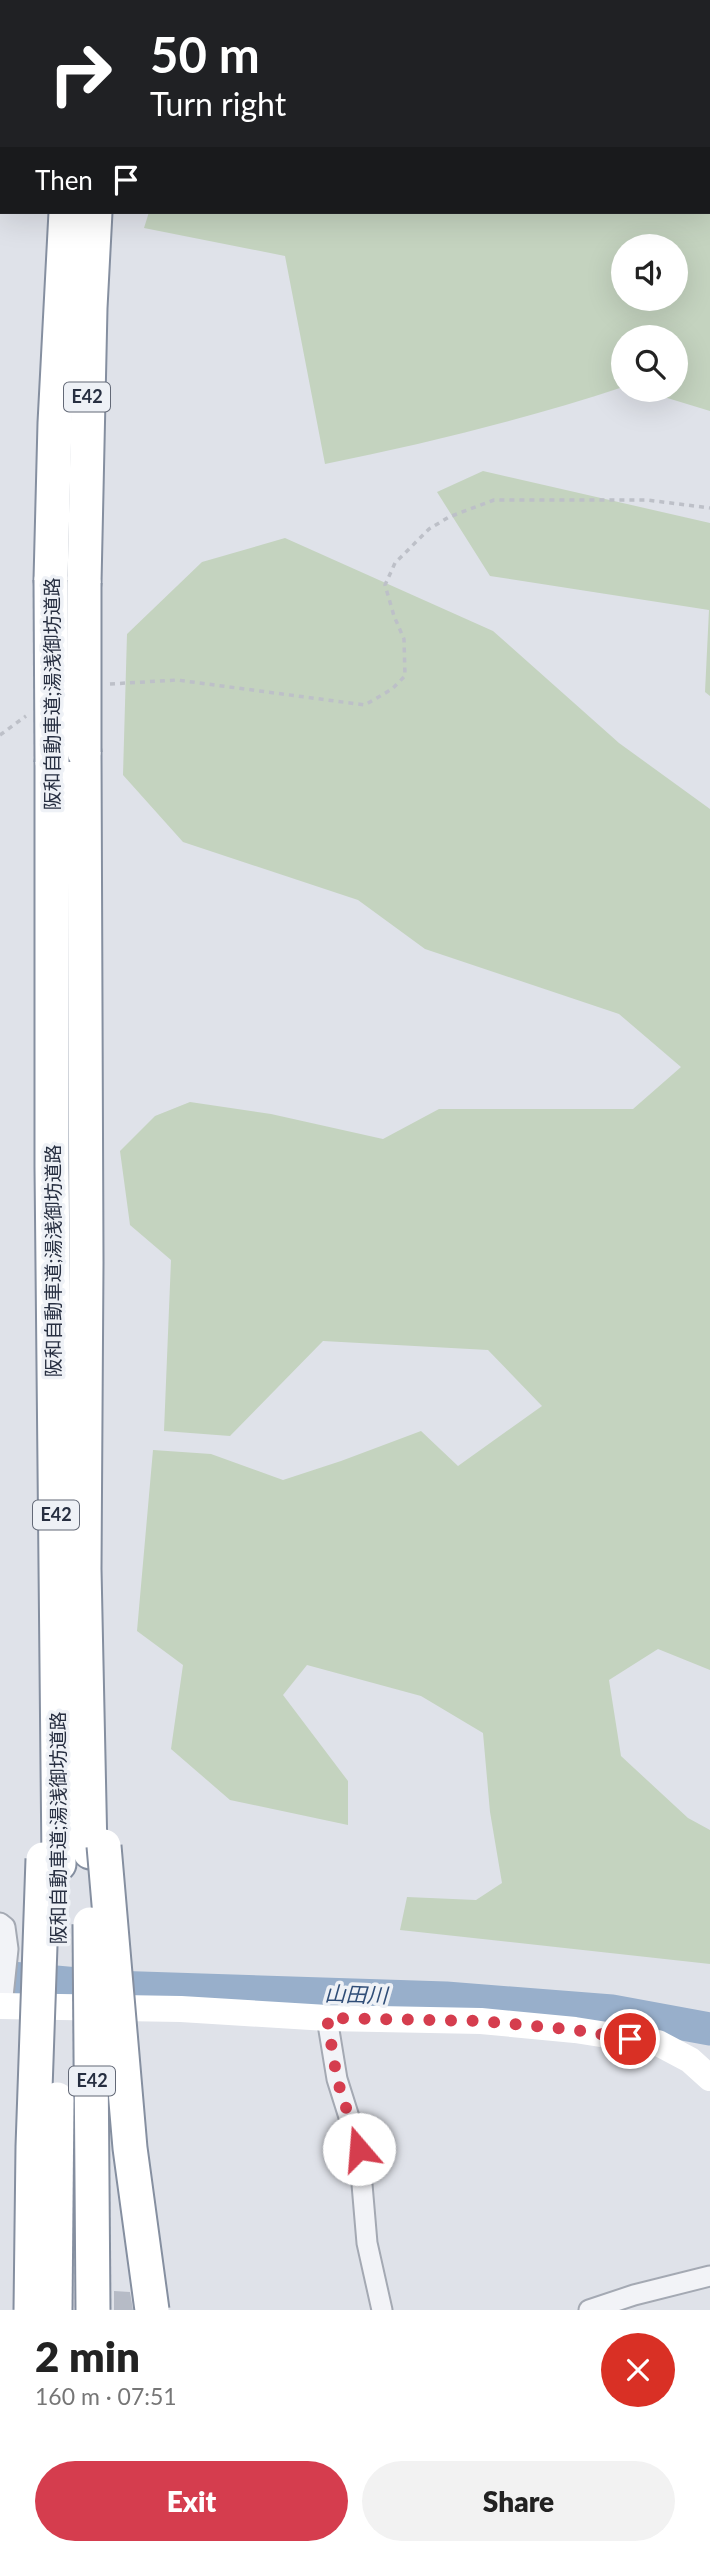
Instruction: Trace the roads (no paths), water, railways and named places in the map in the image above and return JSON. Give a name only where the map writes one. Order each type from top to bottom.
[{"type":"highway","points":[[48,214],[55,423]]},
{"type":"highway","name":"阪和自動車道;湯浅御坊道路","points":[[66,214],[55,423],[51,580],[52,1167],[70,1566]]},
{"type":"highway","name":"阪和自動車道;湯浅御坊道路","points":[[55,2310],[51,1861],[70,1566],[86,1166],[84,583],[90,307],[95,214]]},
{"type":"highway","points":[[86,461],[113,214]]},
{"type":"highway","points":[[70,1566],[97,1849],[130,2148],[152,2310]]},
{"type":"highway","name":"阪和自動車道;湯浅御坊道路","points":[[93,2310],[97,1849]]},
{"type":"highway","points":[[31,2310],[33,2134],[51,1861]]},
{"type":"street","points":[[0,1923],[5,1927],[8,1949],[2,2000],[327,2018],[481,2021],[576,2030],[657,2043],[690,2060],[710,2078]]},
{"type":"street","points":[[327,2018],[337,2079],[359,2149],[367,2244],[382,2310]]},
{"type":"street","points":[[589,2310],[634,2295],[710,2276]]},
{"type":"waterway","name":"山田川","points":[[0,1977],[111,1987],[446,1998],[612,2011],[710,2029]]}]
